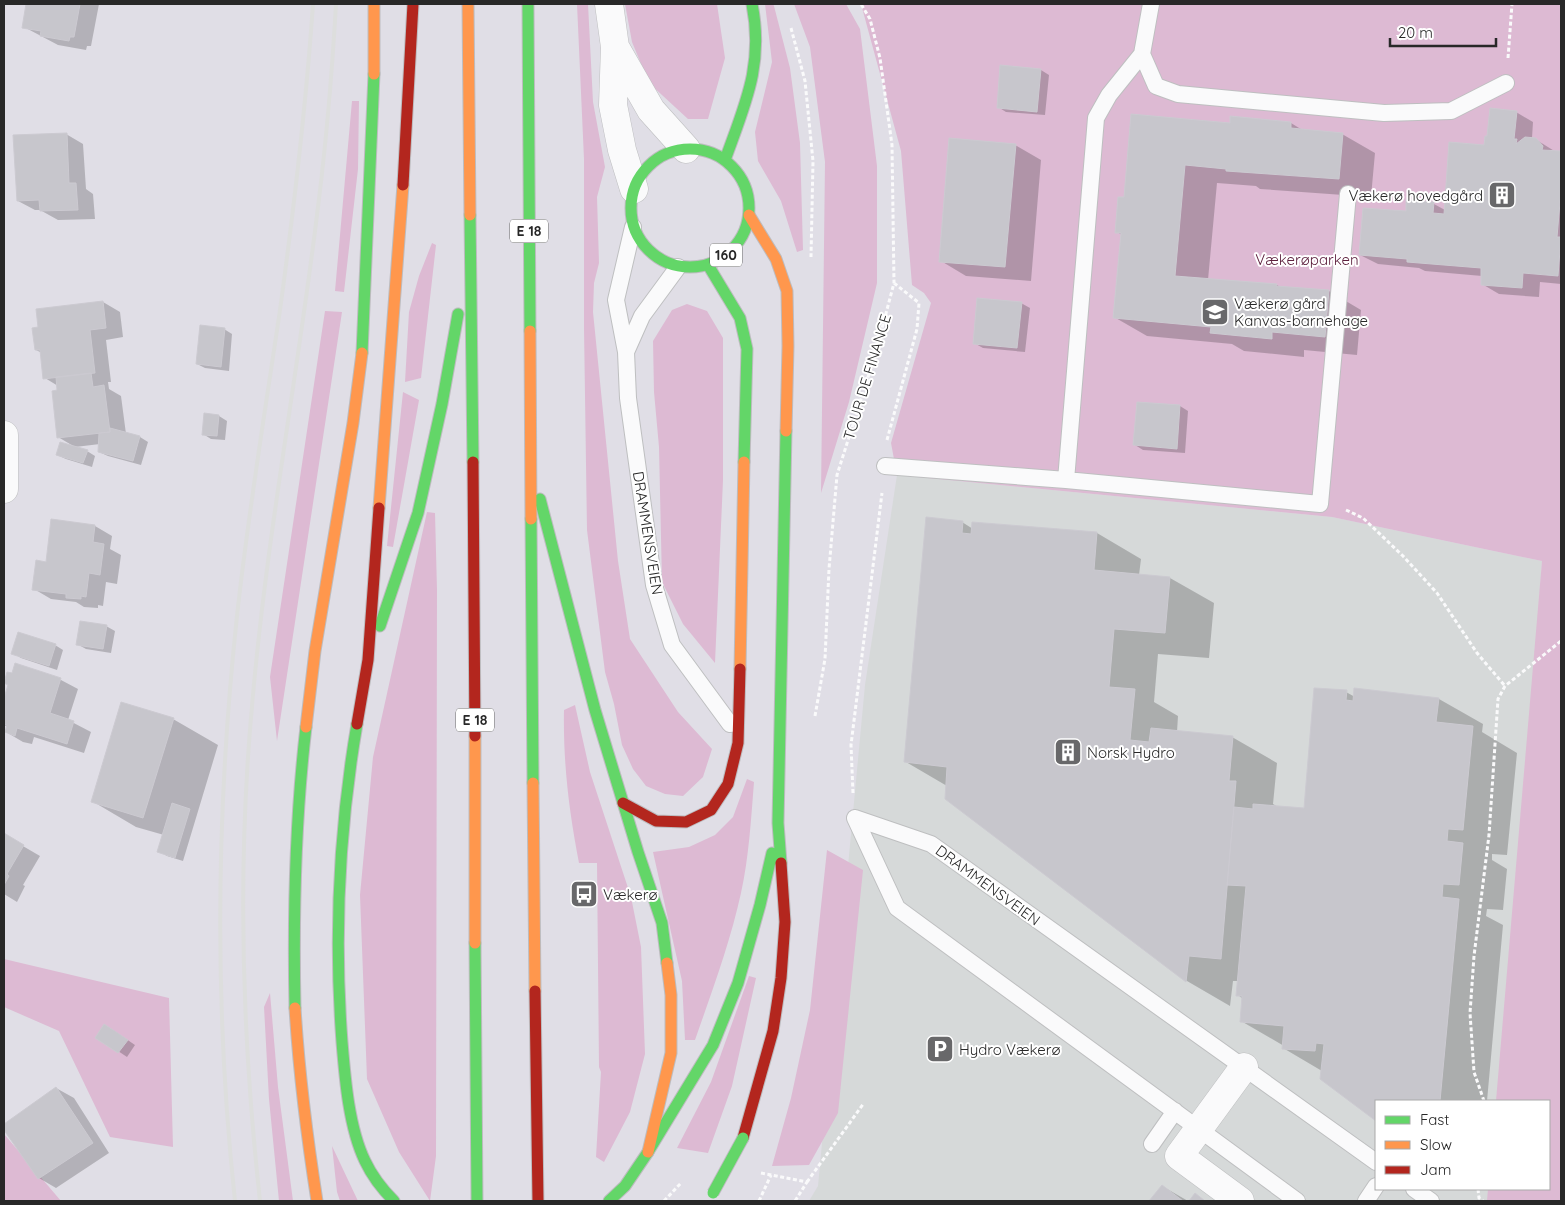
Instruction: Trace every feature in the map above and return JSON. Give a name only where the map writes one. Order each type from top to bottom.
[{"type":"main road","points":[[360,381],[374,114],[374,4]]},
{"type":"main road","points":[[394,1201],[384,1190],[366,1160],[353,1124],[344,1069],[338,990],[339,875],[352,753],[368,660],[404,165],[413,4]]},
{"type":"main road","name":"E 18","points":[[468,4],[475,674],[474,822],[477,1201]]},
{"type":"main road","name":"E 18","points":[[528,4],[530,458],[538,1201]]},
{"type":"main road","points":[[726,160],[752,84],[758,52],[757,21],[752,4]]},
{"type":"main road","name":"160","points":[[686,149],[700,149],[726,160],[737,171],[749,199],[749,215],[742,237],[728,254],[708,265],[694,268],[678,267],[664,262],[650,253],[640,241],[633,227],[631,208],[634,189],[641,174],[654,161],[669,152],[686,149]]},
{"type":"main road","points":[[711,1197],[743,1138],[773,1031],[781,978],[785,922],[778,822],[788,356],[787,291],[776,259],[749,215]]},
{"type":"main road","points":[[384,297],[398,250]]},
{"type":"main road","points":[[368,660],[418,513],[442,404],[470,251]]},
{"type":"main road","points":[[623,803],[656,821],[686,822],[711,810],[728,784],[738,743],[747,349],[740,318],[708,265]]},
{"type":"main road","points":[[316,1201],[309,1162],[301,1094],[297,1034],[294,927],[296,838],[303,748],[322,605],[360,381],[373,334]]},
{"type":"main road","points":[[530,458],[595,710],[662,923],[671,994],[671,1053],[648,1152]]},
{"type":"main road","points":[[609,1201],[624,1186],[648,1152],[713,1045],[738,983],[760,905],[778,822]]},
{"type":"street","points":[[609,4],[615,48],[612,105],[622,150],[634,189]]},
{"type":"street","points":[[615,48],[651,110],[686,149]]},
{"type":"street","points":[[4,435],[4,489]]},
{"type":"street","points":[[1240,1201],[1179,1156],[1244,1067]]},
{"type":"lane","points":[[1066,480],[1096,118],[1109,95],[1142,54],[1151,4]]},
{"type":"lane","points":[[1142,54],[1156,86],[1178,94],[1384,113],[1451,111],[1506,83]]},
{"type":"lane","points":[[885,466],[1066,480],[1320,504],[1348,194]]},
{"type":"lane","name":"DRAMMENSVEIEN","points":[[633,227],[623,263],[616,300],[626,352],[628,398],[654,585],[672,645],[730,724]]},
{"type":"lane","name":"DRAMMENSVEIEN","points":[[626,352],[642,316],[678,267]]},
{"type":"lane","points":[[854,818],[897,908],[1297,1201]]},
{"type":"lane","name":"DRAMMENSVEIEN","points":[[854,818],[931,844],[1375,1161]]},
{"type":"lane","points":[[1152,1144],[1174,1111]]},
{"type":"lane","points":[[1366,1201],[1375,1188]]},
{"type":"lane","points":[[1416,1190],[1432,1201]]},
{"type":"path","name":"TOUR DE FINANCE","points":[[814,724],[825,659],[829,569],[837,475],[875,354],[894,283],[892,145],[880,58],[870,19],[861,4]]},
{"type":"path","points":[[1506,83],[1512,4]]},
{"type":"path","points":[[854,818],[852,745],[886,444],[917,329],[919,303],[894,283]]},
{"type":"path","points":[[1320,504],[1345,510],[1363,518],[1386,540],[1436,593],[1478,653],[1505,686]]},
{"type":"path","points":[[1484,1100],[1474,1072],[1470,1005],[1489,835],[1498,699],[1505,686],[1561,641]]},
{"type":"path","points":[[807,1182],[864,1103]]},
{"type":"path","points":[[760,1201],[771,1175]]},
{"type":"path","points":[[1478,1190],[1479,1198],[1483,1201]]},
{"type":"shaded area","points":[[897,475],[1332,517],[1542,561],[1507,1100],[1375,1100],[1375,1190],[1550,1190],[1561,1201],[809,1201],[818,1186],[865,685]]},
{"type":"green space","points":[[577,4],[588,4],[593,102],[605,167],[597,197],[599,263],[594,283],[593,312],[618,561],[630,639],[678,712],[712,749],[703,777],[683,796],[665,794],[646,786],[633,769],[622,745],[614,704],[605,672],[587,530],[584,159]]},
{"type":"green space","points":[[625,4],[717,4],[725,58],[708,119],[688,119],[649,83],[632,42]]},
{"type":"green space","points":[[765,4],[773,4],[774,6],[790,68],[800,143],[803,250],[797,252],[781,201],[758,161],[755,132],[772,62]]},
{"type":"green space","points":[[794,4],[846,4],[860,29],[877,166],[877,283],[849,402],[821,493],[825,162],[810,47]]},
{"type":"green space","name":"Vækerøparken","points":[[861,4],[1561,4],[1561,1201],[1487,1201],[1488,1190],[1550,1190],[1550,1100],[1496,1100],[1542,561],[1332,517],[897,475],[891,443],[931,303],[924,293],[912,285],[901,151]]},
{"type":"green space","points":[[352,101],[359,101],[358,169],[344,292],[335,291]]},
{"type":"green space","points":[[432,243],[436,245],[421,378],[405,382],[409,312],[419,276]]},
{"type":"green space","points":[[687,304],[707,311],[723,338],[723,480],[715,663],[683,624],[662,582],[659,447],[654,392],[653,341],[672,310]]},
{"type":"green space","points":[[325,311],[342,312],[277,741],[270,677]]},
{"type":"green space","points":[[403,392],[419,400],[393,547],[387,546]]},
{"type":"green space","points":[[427,512],[435,513],[437,590],[436,1156],[430,1201],[399,1152],[367,1079],[360,895],[373,757]]},
{"type":"green space","points":[[575,705],[590,772],[631,897],[641,947],[645,1054],[630,1112],[604,1162],[596,1157],[601,1072],[599,1067],[597,863],[579,863],[572,825],[566,768],[564,710]]},
{"type":"green space","points":[[747,779],[754,782],[748,852],[737,912],[695,1040],[685,1040],[682,981],[653,852],[689,847],[715,835],[733,817]]},
{"type":"green space","points":[[827,850],[863,870],[838,1113],[809,1165],[772,1166],[791,1098],[810,1010]]},
{"type":"green space","points":[[4,959],[169,998],[173,1147],[110,1137],[59,1031],[4,1007]]},
{"type":"green space","points":[[749,976],[756,978],[732,1086],[708,1153],[677,1148],[711,1082]]},
{"type":"green space","points":[[270,993],[278,1087],[293,1201],[279,1201],[269,1099],[264,1007]]},
{"type":"green space","points":[[4,1134],[61,1201],[4,1201]]},
{"type":"green space","points":[[332,1146],[358,1201],[340,1201],[337,1192]]},
{"type":"building","points":[[26,4],[80,4],[74,37],[70,37],[69,41],[40,36],[41,31],[22,28]]},
{"type":"building","points":[[1000,65],[1041,69],[1037,112],[997,108]]},
{"type":"building","name":"Vækerø hovedgård","points":[[1490,108],[1517,111],[1514,139],[1517,139],[1516,144],[1525,137],[1536,138],[1543,146],[1542,150],[1561,151],[1561,191],[1557,237],[1561,237],[1558,276],[1523,273],[1522,288],[1481,285],[1481,268],[1407,262],[1407,259],[1359,255],[1363,208],[1406,211],[1406,200],[1434,202],[1433,213],[1444,214],[1449,142],[1484,145],[1485,136],[1487,136]]},
{"type":"building","points":[[1131,114],[1230,123],[1230,116],[1291,122],[1291,128],[1343,133],[1339,179],[1226,171],[1226,169],[1185,165],[1175,276],[1329,290],[1325,337],[1272,332],[1272,339],[1210,333],[1211,327],[1113,318],[1121,233],[1115,233],[1118,197],[1124,197]]},
{"type":"building","points":[[67,133],[69,183],[76,183],[78,210],[40,211],[39,200],[17,201],[13,135]]},
{"type":"building","points":[[949,138],[1016,144],[1005,267],[939,262]]},
{"type":"building","points":[[977,298],[1022,302],[1017,348],[973,344]]},
{"type":"building","points":[[103,301],[106,328],[90,330],[95,373],[43,379],[40,350],[35,350],[32,328],[38,327],[36,309]]},
{"type":"building","points":[[200,325],[225,328],[221,367],[196,364]]},
{"type":"building","points":[[91,373],[93,387],[104,385],[110,432],[57,438],[52,391],[57,390],[56,377]]},
{"type":"building","points":[[1137,402],[1180,405],[1177,449],[1133,445]]},
{"type":"building","points":[[204,413],[219,415],[217,436],[202,435]]},
{"type":"building","points":[[110,428],[140,436],[133,461],[98,452],[99,433],[110,432]]},
{"type":"building","points":[[60,442],[88,450],[83,463],[56,455]]},
{"type":"building","name":"Norsk Hydro","points":[[926,517],[963,521],[962,533],[971,534],[972,522],[1097,532],[1094,570],[1170,577],[1165,633],[1114,629],[1109,687],[1135,689],[1130,740],[1149,742],[1151,728],[1233,736],[1229,781],[1236,781],[1221,959],[1189,956],[1186,982],[945,799],[947,767],[904,762]]},
{"type":"building","points":[[51,519],[95,525],[93,542],[104,544],[100,575],[89,573],[86,597],[81,596],[81,599],[66,598],[66,594],[32,590],[36,560],[46,562]]},
{"type":"building","points":[[80,621],[107,625],[103,649],[76,645]]},
{"type":"building","points":[[18,632],[56,644],[49,666],[11,654]]},
{"type":"building","points":[[15,663],[61,678],[50,713],[74,721],[67,744],[17,728],[15,736],[5,732],[7,725],[4,724],[4,698],[8,685],[4,683],[7,672],[12,673]]},
{"type":"building","points":[[1314,688],[1347,690],[1346,700],[1353,701],[1354,688],[1439,698],[1436,722],[1473,726],[1463,830],[1448,829],[1447,841],[1463,843],[1459,885],[1443,884],[1442,897],[1459,899],[1440,1100],[1375,1100],[1375,1120],[1320,1079],[1324,1044],[1316,1043],[1315,1051],[1282,1049],[1284,1026],[1240,1022],[1242,996],[1236,996],[1246,886],[1227,885],[1234,807],[1253,809],[1253,804],[1304,808]]},
{"type":"building","points":[[121,702],[174,718],[143,818],[91,802]]},
{"type":"building","points":[[172,803],[190,809],[175,858],[157,852]]},
{"type":"building","points":[[4,833],[24,845],[7,874],[9,876],[4,885]]},
{"type":"building","points":[[104,1024],[128,1040],[118,1053],[95,1038]]},
{"type":"building","points":[[56,1087],[93,1143],[38,1179],[4,1130],[4,1124]]},
{"type":"building","points":[[1162,1185],[1183,1201],[1149,1201]]},
{"type":"building","points":[[1195,1193],[1205,1201],[1189,1201]]},
{"type":"railway","points":[[235,1201],[228,1128],[221,982],[220,908],[225,762],[241,578],[290,234],[313,4]]},
{"type":"railway","points":[[260,1201],[249,1078],[244,954],[243,892],[247,768],[265,583],[320,189],[333,57],[336,4]]},
{"type":"traffic: fast","points":[[528,4],[530,331]]},
{"type":"traffic: fast","points":[[725,160],[751,84],[756,46],[752,4]]},
{"type":"traffic: fast","points":[[362,353],[374,74]]},
{"type":"traffic: fast","points":[[690,149],[713,153],[732,166],[745,185],[749,208],[745,231],[732,250],[713,263],[690,267],[667,263],[648,250],[635,231],[631,208],[635,185],[648,166],[667,153],[690,149]]},
{"type":"traffic: fast","points":[[470,215],[473,462]]},
{"type":"traffic: fast","points":[[708,265],[740,318],[747,349],[744,462]]},
{"type":"traffic: fast","points":[[380,626],[418,513],[442,404],[458,314]]},
{"type":"traffic: fast","points":[[781,863],[778,823],[786,431]]},
{"type":"traffic: fast","points":[[540,499],[595,710],[638,852],[662,923],[667,963]]},
{"type":"traffic: fast","points":[[531,519],[533,783]]},
{"type":"traffic: fast","points":[[357,724],[342,843],[338,922],[342,1042],[351,1119],[355,1134],[368,1167],[394,1201]]},
{"type":"traffic: fast","points":[[295,1008],[296,868],[299,797],[306,727]]},
{"type":"traffic: fast","points":[[609,1201],[625,1186],[648,1152],[713,1045],[738,983],[760,905],[772,853]]},
{"type":"traffic: fast","points":[[475,943],[477,1201]]},
{"type":"traffic: fast","points":[[713,1193],[743,1138]]},
{"type":"traffic: slow","points":[[374,4],[374,74]]},
{"type":"traffic: slow","points":[[468,4],[470,215]]},
{"type":"traffic: slow","points":[[379,508],[403,185]]},
{"type":"traffic: slow","points":[[749,215],[776,259],[787,291],[786,431]]},
{"type":"traffic: slow","points":[[530,331],[531,519]]},
{"type":"traffic: slow","points":[[306,727],[315,651],[353,423],[362,353]]},
{"type":"traffic: slow","points":[[740,669],[744,462]]},
{"type":"traffic: slow","points":[[475,736],[475,943]]},
{"type":"traffic: slow","points":[[533,783],[535,991]]},
{"type":"traffic: slow","points":[[648,1152],[671,1053],[671,995],[667,963]]},
{"type":"traffic: slow","points":[[295,1008],[304,1105],[317,1201]]},
{"type":"traffic: jam","points":[[403,185],[413,4]]},
{"type":"traffic: jam","points":[[473,462],[475,736]]},
{"type":"traffic: jam","points":[[357,724],[368,660],[379,508]]},
{"type":"traffic: jam","points":[[623,803],[656,821],[686,822],[711,810],[728,784],[738,743],[740,669]]},
{"type":"traffic: jam","points":[[743,1138],[773,1031],[781,978],[785,922],[781,863]]},
{"type":"traffic: jam","points":[[535,991],[538,1201]]},
{"type":"place","name":"Vækerø hovedgård","points":[[1502,195]]},
{"type":"place","name":"Vækerø gård Kanvas-barnehage","points":[[1215,312]]},
{"type":"place","name":"Norsk Hydro","points":[[1068,752]]},
{"type":"place","name":"Vækerø","points":[[584,894]]},
{"type":"place","name":"Hydro Vækerø","points":[[940,1049]]}]
